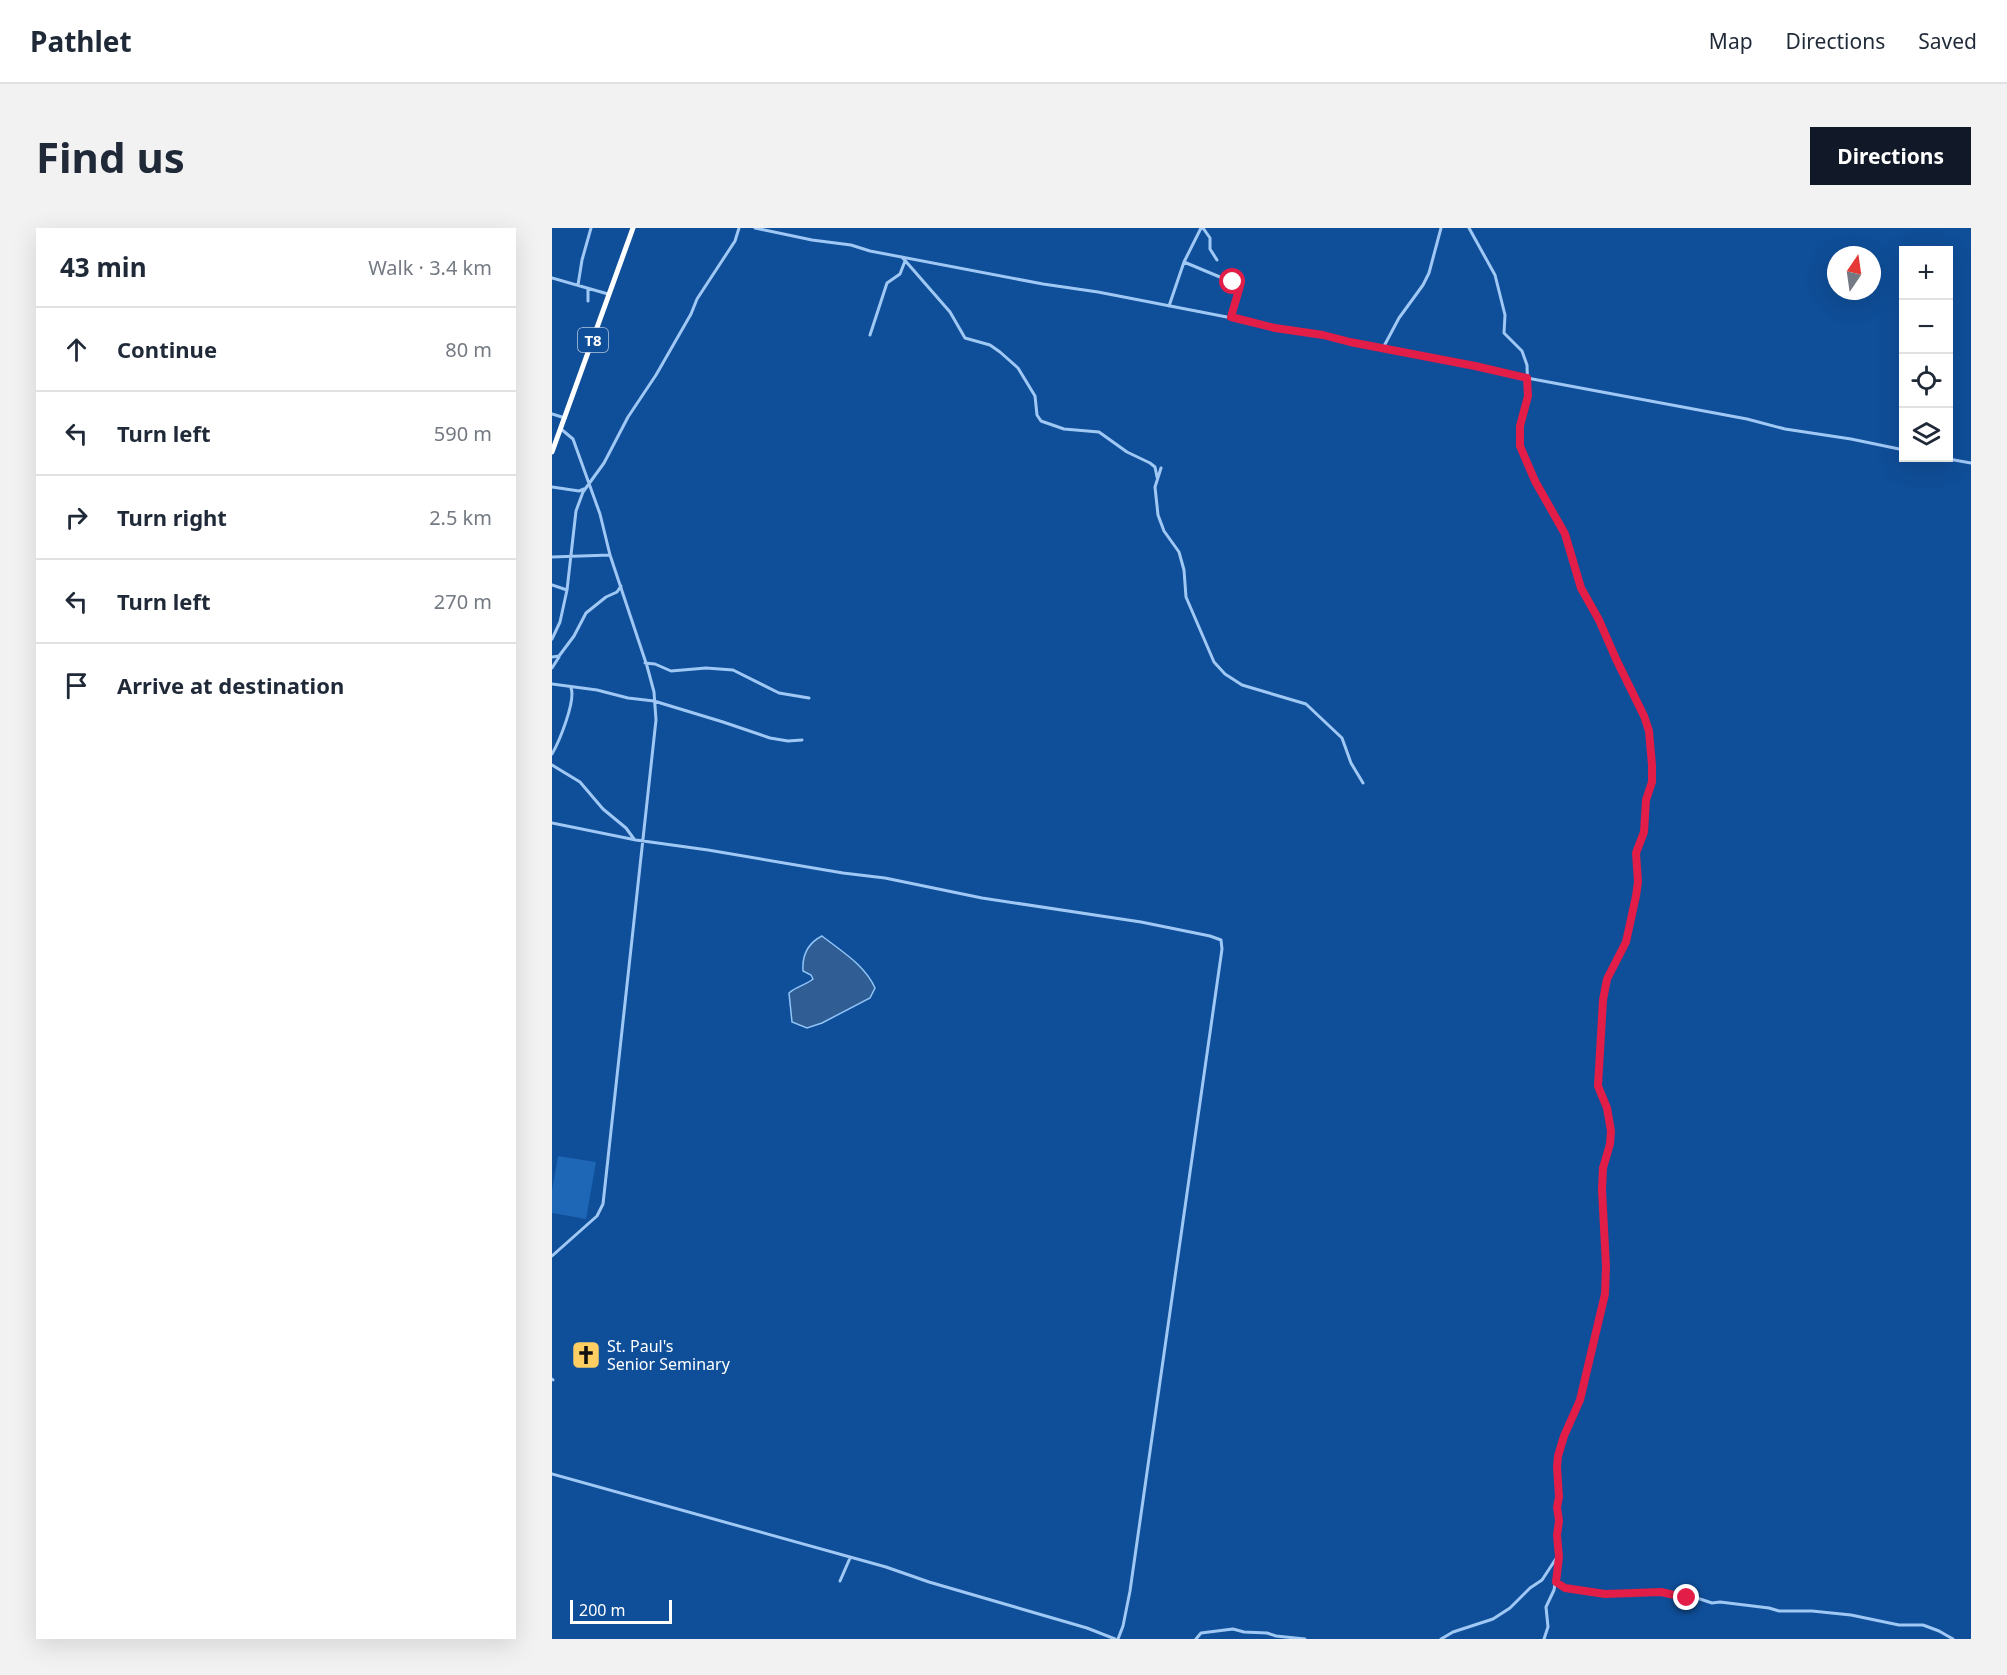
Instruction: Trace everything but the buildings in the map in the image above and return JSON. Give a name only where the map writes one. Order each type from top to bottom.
[{"type":"highway","name":"T8","points":[[552,452],[633,228]]},
{"type":"street","points":[[578,285],[591,228]]},
{"type":"street","points":[[552,639],[560,622],[567,590],[576,511],[585,489],[691,314],[695,302],[737,237],[739,228]]},
{"type":"street","points":[[755,228],[812,240],[851,245],[904,259],[1231,317],[1275,328],[1323,335],[1785,429],[1899,449]]},
{"type":"street","points":[[1169,306],[1184,262],[1202,228],[1209,236],[1210,249],[1217,260]]},
{"type":"street","points":[[1383,348],[1399,318],[1425,281],[1441,228]]},
{"type":"street","points":[[1469,228],[1495,274],[1505,315],[1504,333],[1524,354],[1527,365],[1528,396],[1520,426],[1520,446],[1535,481],[1565,534],[1581,588],[1599,620],[1644,716],[1649,731],[1652,765],[1652,782],[1646,800],[1644,832],[1636,853],[1638,882],[1636,896],[1626,942],[1607,979],[1603,1000],[1598,1086],[1607,1108],[1611,1131],[1603,1168],[1602,1190],[1606,1266],[1605,1294],[1580,1400],[1558,1456],[1559,1521],[1557,1535],[1559,1554],[1556,1582],[1545,1607],[1548,1627],[1544,1639]]},
{"type":"street","points":[[870,335],[887,283],[900,274],[904,259]]},
{"type":"street","points":[[904,259],[950,312],[965,338],[990,345],[1018,368],[1035,396],[1037,415],[1041,421],[1073,431],[1099,432],[1127,452],[1155,467],[1157,479]]},
{"type":"street","points":[[1184,262],[1239,285],[1231,317]]},
{"type":"street","points":[[552,278],[610,294]]},
{"type":"street","points":[[588,289],[588,301]]},
{"type":"street","points":[[552,414],[565,418]]},
{"type":"street","points":[[552,1256],[597,1216],[603,1204],[656,720],[654,692],[610,555],[604,528],[573,439],[561,429]]},
{"type":"street","points":[[1953,460],[1971,463]]},
{"type":"street","points":[[1161,468],[1155,487],[1158,515],[1164,531],[1182,559],[1186,597],[1214,662],[1242,685],[1306,704],[1342,738],[1351,763],[1364,783]]},
{"type":"street","points":[[552,487],[579,491],[585,489]]},
{"type":"street","points":[[552,557],[610,555]]},
{"type":"street","points":[[552,585],[567,590]]},
{"type":"street","points":[[552,668],[574,636],[586,613],[606,597],[617,592],[621,586]]},
{"type":"street","points":[[552,657],[559,656]]},
{"type":"street","points":[[645,663],[652,663],[671,671],[706,668],[733,670],[779,693],[809,698]]},
{"type":"street","points":[[552,684],[654,701],[770,738],[788,741],[802,740]]},
{"type":"street","points":[[552,754],[564,727],[573,696],[571,688]]},
{"type":"street","points":[[552,765],[580,782],[603,809],[623,825],[636,840]]},
{"type":"street","points":[[552,823],[636,840],[885,878],[982,897],[1141,922],[1210,936],[1222,942],[1130,1591],[1123,1626],[1116,1639],[1088,1628],[929,1582],[886,1567],[552,1474]]},
{"type":"street","points":[[1441,1639],[1479,1622],[1493,1619],[1510,1608],[1530,1588],[1542,1580],[1559,1554]]},
{"type":"street","points":[[840,1581],[850,1557]]},
{"type":"street","points":[[1556,1582],[1565,1588],[1605,1594],[1661,1592],[1680,1597],[1694,1597],[1712,1603],[1720,1602],[1788,1612],[1827,1612],[1899,1625],[1921,1625],[1953,1639]]},
{"type":"street","points":[[1196,1639],[1201,1633],[1228,1629],[1305,1639]]},
{"type":"shaded area","points":[[822,936],[859,965],[875,988],[870,998],[822,1023],[807,1028],[792,1022],[789,993],[813,979],[811,975],[803,971],[804,960],[810,946]]},
{"type":"shaded area","points":[[558,1156],[596,1162],[586,1219],[552,1213],[552,1190]]},
{"type":"place","name":"St. Paul's Senior Seminary","points":[[586,1355]]},
{"type":"route","points":[[1233,282],[1240,286],[1231,317],[1275,328],[1323,335],[1527,378],[1528,396],[1522,412],[1518,440],[1520,446],[1535,481],[1568,540],[1581,588],[1599,620],[1649,731],[1652,777],[1647,797],[1644,832],[1636,853],[1635,865],[1638,882],[1636,896],[1624,948],[1605,983],[1601,1018],[1598,1086],[1607,1108],[1611,1131],[1603,1168],[1602,1190],[1606,1266],[1605,1294],[1580,1400],[1558,1456],[1559,1557],[1556,1582],[1565,1588],[1605,1594],[1661,1592],[1687,1598]]}]
